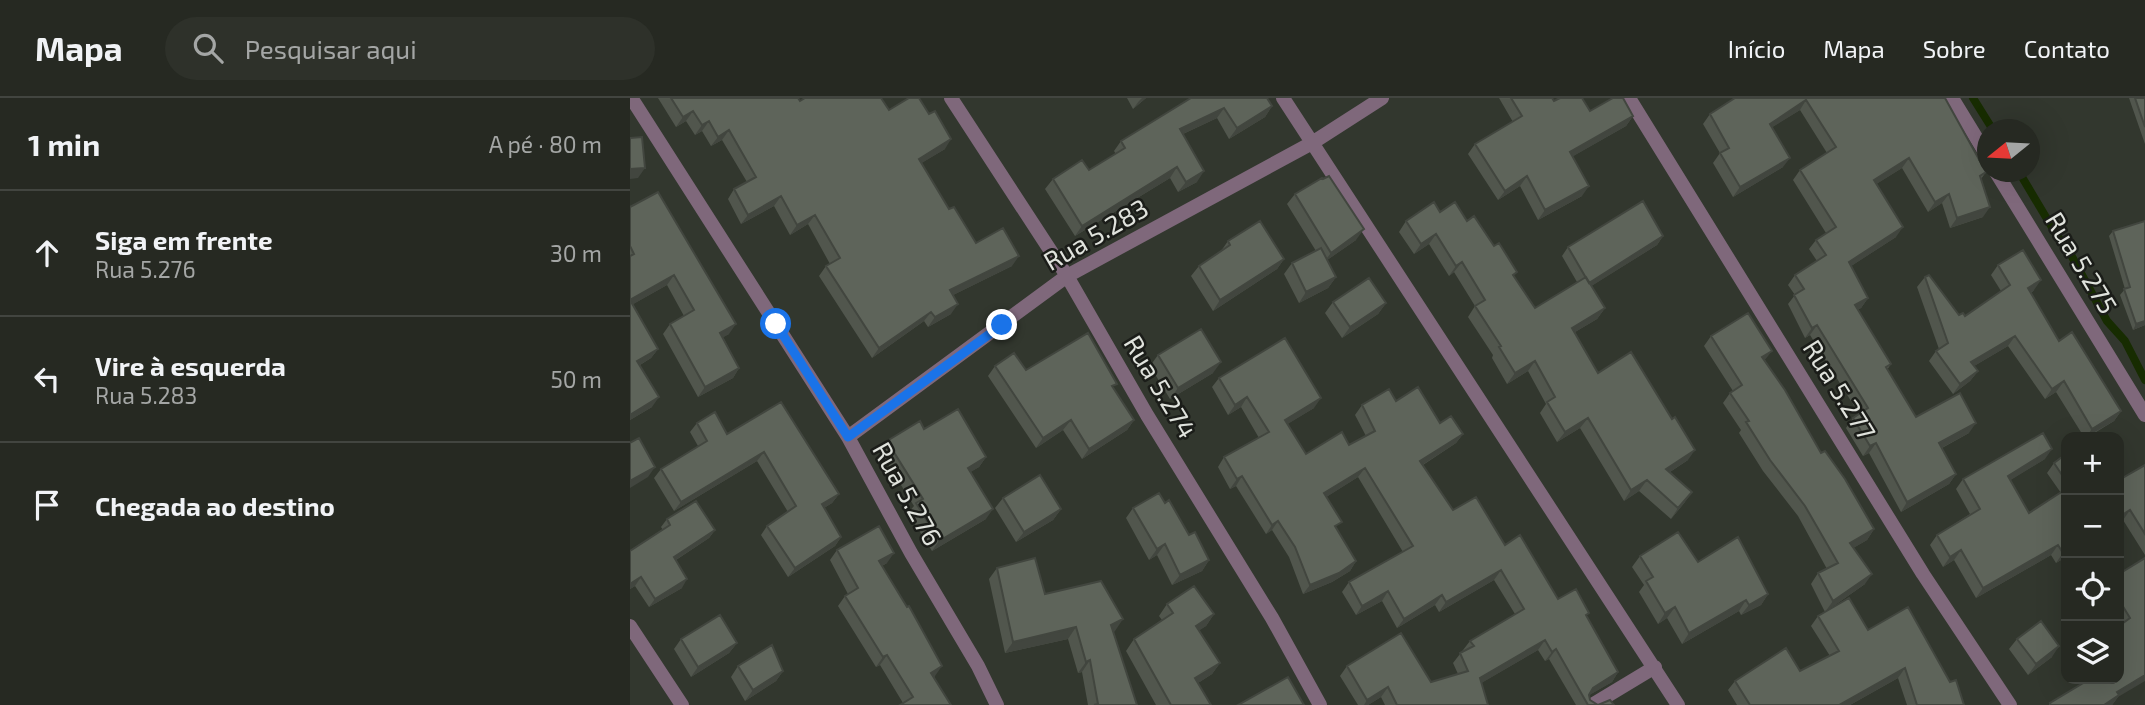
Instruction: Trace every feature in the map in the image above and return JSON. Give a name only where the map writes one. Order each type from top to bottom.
[{"type":"street","name":"Rua 5.274","points":[[951,98],[1067,276],[1147,415],[1272,618],[1320,705]]},
{"type":"street","points":[[1283,98],[1678,705]]},
{"type":"street","name":"Rua 5.283","points":[[848,437],[1067,276],[1312,143],[1382,98]]},
{"type":"street","name":"Rua 5.277","points":[[1629,98],[1923,574],[2010,705]]},
{"type":"street","points":[[1952,98],[1977,140]]},
{"type":"street","name":"Rua 5.276","points":[[632,99],[848,437],[911,553],[978,666],[997,705]]},
{"type":"street","name":"Rua 5.275","points":[[2002,182],[2145,415]]},
{"type":"street","points":[[630,626],[682,705]]},
{"type":"street","points":[[1592,705],[1655,667]]},
{"type":"building","points":[[671,98],[798,98],[800,101],[805,98],[881,98],[889,110],[909,98],[919,98],[929,114],[935,111],[951,139],[919,159],[949,209],[954,207],[976,243],[1003,228],[1019,256],[950,290],[958,304],[935,317],[931,312],[879,348],[826,266],[840,258],[815,215],[797,225],[781,196],[748,215],[734,189],[756,177],[729,130],[718,137],[709,121],[702,125],[693,111],[683,117]]},
{"type":"building","points":[[1191,98],[1267,98],[1272,106],[1237,128],[1224,108],[1180,129],[1204,171],[1186,182],[1177,167],[1082,226],[1053,179],[1082,160],[1089,170],[1125,148],[1121,141]]},
{"type":"building","points":[[1511,98],[1552,98],[1554,101],[1560,98],[1582,98],[1590,111],[1613,98],[1623,98],[1633,116],[1570,152],[1589,186],[1545,210],[1527,176],[1505,191],[1475,144],[1522,116]]},
{"type":"building","points":[[1735,98],[1945,98],[1977,156],[1977,182],[1982,182],[1990,207],[1957,218],[1949,194],[1935,202],[1909,158],[1874,180],[1903,227],[1849,262],[1868,298],[1855,305],[1891,364],[1886,367],[1916,417],[1960,393],[1976,423],[1939,443],[1956,474],[1907,502],[1876,443],[1870,446],[1853,418],[1868,408],[1817,325],[1812,328],[1794,295],[1804,289],[1795,275],[1826,255],[1816,240],[1836,227],[1800,170],[1836,147],[1806,100],[1770,124],[1790,158],[1740,187],[1720,153],[1729,148],[1710,114]]},
{"type":"building","points":[[2135,98],[2145,98],[2145,127]]},
{"type":"building","points":[[642,137],[645,168],[630,169],[630,138]]},
{"type":"building","points":[[1329,176],[1364,229],[1331,253],[1295,194]]},
{"type":"building","points":[[658,192],[736,324],[720,333],[739,368],[705,387],[670,324],[694,310],[674,275],[630,300],[630,256],[634,254],[630,246],[630,207]]},
{"type":"building","points":[[1643,201],[1663,236],[1589,283],[1568,247]]},
{"type":"building","points":[[1434,202],[1440,212],[1455,202],[1467,221],[1474,216],[1494,246],[1499,243],[1517,272],[1513,275],[1535,308],[1586,277],[1605,308],[1572,328],[1598,373],[1631,352],[1672,419],[1675,417],[1695,450],[1666,469],[1692,492],[1678,508],[1647,480],[1631,490],[1588,418],[1565,432],[1547,402],[1555,397],[1535,361],[1515,373],[1475,306],[1485,300],[1462,262],[1456,266],[1436,234],[1421,244],[1406,221]]},
{"type":"building","points":[[1260,221],[1284,259],[1220,300],[1199,266],[1230,245],[1228,241]]},
{"type":"building","points":[[2145,221],[2145,321],[2136,324],[2124,289],[2130,287],[2113,231]]},
{"type":"building","points":[[1321,248],[1336,277],[1306,292],[1292,263]]},
{"type":"building","points":[[2023,250],[2041,280],[2028,288],[2059,341],[2072,332],[2121,411],[2092,429],[2064,381],[2052,389],[2015,336],[1971,362],[1978,371],[1960,384],[1936,351],[1948,343],[1925,277],[1929,275],[1959,315],[1963,313],[1965,316],[2010,285],[1998,265]]},
{"type":"building","points":[[1369,278],[1386,303],[1350,327],[1333,302]]},
{"type":"building","points":[[630,300],[658,349],[637,361],[659,397],[630,415]]},
{"type":"building","points":[[1748,313],[1772,351],[1762,357],[1785,390],[1821,453],[1825,451],[1845,479],[1874,529],[1850,543],[1872,574],[1833,601],[1818,573],[1838,563],[1805,506],[1770,460],[1746,422],[1749,421],[1730,393],[1742,385],[1711,336]]},
{"type":"building","points":[[1201,329],[1221,362],[1178,388],[1158,355]]},
{"type":"building","points":[[1088,333],[1117,384],[1112,386],[1134,420],[1089,449],[1071,420],[1043,438],[995,366],[1014,353],[1026,370]]},
{"type":"building","points":[[1285,338],[1321,398],[1285,420],[1306,454],[1342,432],[1349,445],[1375,431],[1362,405],[1389,389],[1396,401],[1418,387],[1440,423],[1451,416],[1463,434],[1420,461],[1453,510],[1476,497],[1505,545],[1520,535],[1558,599],[1576,589],[1589,613],[1586,615],[1618,672],[1593,688],[1589,695],[1590,700],[1598,705],[1588,705],[1556,649],[1552,652],[1545,640],[1480,678],[1488,705],[1397,705],[1388,687],[1367,700],[1347,666],[1401,633],[1431,682],[1468,671],[1460,653],[1474,646],[1470,641],[1524,609],[1501,570],[1446,602],[1442,595],[1404,619],[1388,591],[1362,606],[1349,582],[1413,546],[1365,468],[1324,493],[1342,522],[1335,526],[1356,561],[1339,573],[1310,585],[1295,547],[1278,521],[1272,525],[1242,476],[1237,479],[1224,457],[1269,432],[1247,397],[1235,405],[1219,378]]},
{"type":"building","points":[[781,402],[839,494],[822,504],[841,537],[795,568],[767,526],[796,506],[764,452],[681,502],[661,469],[707,441],[697,423],[715,412],[727,434]]},
{"type":"building","points":[[958,409],[986,457],[968,468],[993,509],[939,541],[916,503],[923,499],[887,441],[920,421],[924,429]]},
{"type":"building","points":[[2043,433],[2052,449],[2008,476],[2029,513],[2061,492],[2061,550],[2058,545],[1983,588],[1961,550],[1950,557],[1937,535],[1980,509],[1963,479]]},
{"type":"building","points":[[639,438],[655,467],[630,481],[630,443]]},
{"type":"building","points":[[2061,458],[2061,474],[2054,463]]},
{"type":"building","points":[[2145,465],[2145,534],[2130,510],[2124,514],[2124,477]]},
{"type":"building","points":[[1040,475],[1061,509],[1024,532],[1003,498]]},
{"type":"building","points":[[1159,493],[1165,503],[1169,500],[1189,535],[1195,532],[1209,560],[1180,575],[1165,544],[1157,549],[1133,508]]},
{"type":"building","points":[[696,501],[715,530],[674,557],[687,579],[655,599],[641,577],[630,584],[630,551],[670,525],[667,519]]},
{"type":"building","points":[[879,526],[894,553],[879,561],[907,607],[909,606],[942,666],[931,673],[951,705],[900,705],[913,697],[887,655],[883,657],[845,596],[858,588],[837,550]]},
{"type":"building","points":[[1678,532],[1698,562],[1738,537],[1768,594],[1749,605],[1746,600],[1689,633],[1675,607],[1665,613],[1646,581],[1653,577],[1640,556]]},
{"type":"building","points":[[1035,558],[1045,594],[1101,581],[1123,619],[1111,625],[1137,705],[1094,705],[1098,704],[1090,660],[1086,662],[1076,627],[1013,642],[997,568]]},
{"type":"building","points":[[2145,558],[2145,675],[2117,692],[2119,695],[2104,705],[2051,705],[2050,703],[2082,684],[2124,684],[2124,622],[2130,618],[2124,608],[2124,571]]},
{"type":"building","points":[[1194,586],[1214,614],[1196,626],[1220,663],[1195,678],[1211,705],[1171,705],[1134,639],[1173,613],[1167,604]]},
{"type":"building","points":[[1849,598],[1868,630],[1908,607],[1950,682],[1956,680],[1964,705],[1917,705],[1905,668],[1839,705],[1750,705],[1735,681],[1786,648],[1800,671],[1839,651],[1818,616]]},
{"type":"building","points":[[720,615],[737,643],[698,667],[681,639]]},
{"type":"building","points":[[2041,621],[2059,646],[2036,664],[2017,639]]},
{"type":"building","points":[[772,645],[783,671],[753,690],[738,666]]},
{"type":"building","points":[[1288,677],[1304,705],[1238,705]]},
{"type":"building","points":[[1610,700],[1614,705],[1598,705]]},
{"type":"waterway","points":[[1973,98],[1986,119]]},
{"type":"waterway","points":[[2025,182],[2070,253],[2107,321],[2125,341],[2145,380]]},
{"type":"route","points":[[776,324],[848,437],[1002,325]]}]
